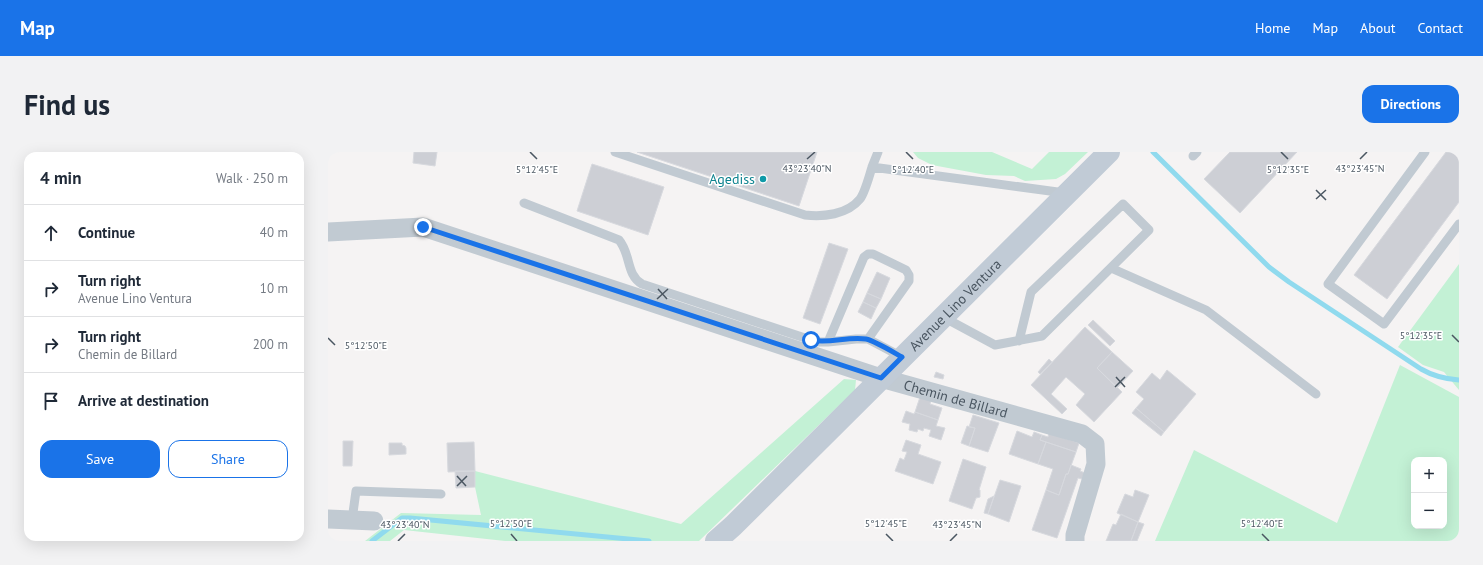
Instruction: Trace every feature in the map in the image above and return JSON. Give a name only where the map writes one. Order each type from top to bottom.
[{"type":"main road","name":"Avenue Lino Ventura","points":[[716,541],[733,526],[1109,152]]},
{"type":"street","name":"Chemin de Billard","points":[[328,232],[423,227],[881,378],[1082,434],[1095,444],[1096,464],[1075,535],[1075,541]]},
{"type":"street","points":[[328,519],[374,521]]},
{"type":"lane","points":[[615,152],[805,215],[820,216],[835,214],[849,208],[861,199],[878,152]]},
{"type":"lane","points":[[1426,152],[1328,284],[1384,324],[1459,224]]},
{"type":"lane","points":[[872,167],[1067,194]]},
{"type":"lane","points":[[524,203],[619,240],[624,247],[632,274],[636,281],[642,284],[811,340],[828,342],[856,338],[868,339],[902,357]]},
{"type":"lane","points":[[943,317],[995,345],[1019,341],[1042,336],[1149,230],[1123,204],[1031,292],[1019,341]]},
{"type":"lane","points":[[828,342],[864,257],[868,254],[873,254],[906,270],[909,275],[909,281],[868,339]]},
{"type":"lane","points":[[1111,268],[1206,310],[1316,394]]},
{"type":"lane","points":[[352,520],[356,491],[441,494]]},
{"type":"green space","points":[[913,152],[992,152],[1032,169],[1049,152],[1088,152],[1065,174],[1056,179],[1025,181],[1014,176],[986,175],[932,165],[918,158]]},
{"type":"green space","points":[[1459,264],[1459,390],[1444,372],[1423,365],[1398,347]]},
{"type":"green space","points":[[1400,365],[1459,397],[1459,541],[1155,541],[1194,450],[1337,523]]},
{"type":"green space","points":[[844,379],[856,380],[855,390],[699,541],[505,541],[404,530],[390,541],[365,541],[401,513],[481,515],[475,487],[475,471],[681,524]]},
{"type":"building","points":[[414,152],[437,152],[435,166],[413,163]]},
{"type":"building","name":"Agediss","points":[[637,152],[817,152],[799,206]]},
{"type":"building","points":[[1230,152],[1297,152],[1240,213],[1204,179]]},
{"type":"building","points":[[1446,152],[1459,152],[1459,202],[1387,299],[1354,275]]},
{"type":"building","points":[[592,164],[664,187],[648,235],[577,211]]},
{"type":"building","points":[[829,243],[848,249],[820,324],[803,318]]},
{"type":"building","points":[[877,272],[890,278],[881,299],[867,293]]},
{"type":"building","points":[[867,293],[881,299],[876,308],[863,302]]},
{"type":"building","points":[[863,302],[876,308],[871,319],[858,312]]},
{"type":"building","points":[[1093,320],[1115,341],[1110,346],[1088,325]]},
{"type":"building","points":[[1085,327],[1112,352],[1097,368],[1122,392],[1094,422],[1076,405],[1085,394],[1066,377],[1051,394],[1067,409],[1062,414],[1031,385]]},
{"type":"building","points":[[1112,352],[1133,371],[1117,388],[1097,368]]},
{"type":"building","points":[[1049,359],[1052,362],[1040,374],[1038,372]]},
{"type":"building","points":[[1167,370],[1196,394],[1164,432],[1136,408],[1144,399],[1136,392],[1152,373],[1160,380]]},
{"type":"building","points":[[936,372],[944,375],[943,379],[934,377]]},
{"type":"building","points":[[920,397],[931,400],[930,404],[942,408],[938,420],[915,412]]},
{"type":"building","points":[[1136,408],[1164,432],[1161,436],[1132,413]]},
{"type":"building","points":[[906,411],[914,414],[915,412],[938,420],[936,426],[945,428],[941,440],[929,436],[931,430],[924,428],[923,431],[918,429],[917,432],[909,430],[910,424],[902,422]]},
{"type":"building","points":[[973,415],[999,423],[988,452],[969,446],[975,428],[969,427]]},
{"type":"building","points":[[967,426],[975,428],[969,446],[961,443]]},
{"type":"building","points":[[1017,431],[1032,437],[1034,432],[1042,435],[1040,440],[1046,442],[1038,464],[1009,454]]},
{"type":"building","points":[[1049,433],[1079,443],[1076,452],[1040,440],[1042,435],[1048,437]]},
{"type":"building","points":[[906,440],[921,445],[918,454],[941,462],[933,484],[895,471],[900,458],[904,460],[907,452],[902,451]]},
{"type":"building","points":[[343,441],[353,441],[352,466],[343,466]]},
{"type":"building","points":[[474,442],[475,471],[448,472],[447,443]]},
{"type":"building","points":[[1046,442],[1076,452],[1068,474],[1066,474],[1059,495],[1046,490],[1053,469],[1038,464]]},
{"type":"building","points":[[389,443],[402,443],[402,445],[406,448],[406,454],[389,455]]},
{"type":"building","points":[[963,459],[986,467],[979,490],[980,497],[976,498],[972,509],[949,501]]},
{"type":"building","points":[[1071,465],[1081,469],[1080,471],[1085,473],[1082,479],[1078,478],[1057,538],[1032,530],[1046,490],[1059,495],[1066,474],[1068,474]]},
{"type":"building","points":[[455,471],[475,471],[475,487],[456,488]]},
{"type":"building","points":[[1000,480],[1021,486],[1009,522],[988,514]]},
{"type":"building","points":[[1135,490],[1149,495],[1138,522],[1117,513],[1125,494],[1133,497]]},
{"type":"building","points":[[994,496],[988,514],[984,513],[988,499]]},
{"type":"building","points":[[1121,514],[1138,522],[1131,541],[1106,541],[1113,524],[1116,525]]},
{"type":"building","points":[[1138,522],[1144,524],[1137,541],[1131,541]]},
{"type":"waterway","points":[[1153,152],[1269,267],[1289,282],[1421,369],[1439,377],[1459,380]]},
{"type":"waterway","points":[[372,541],[402,518],[649,541]]},
{"type":"place","name":"Agediss","points":[[763,179]]},
{"type":"route","points":[[423,227],[881,378],[902,357],[868,339],[856,338],[828,342],[811,340]]}]
